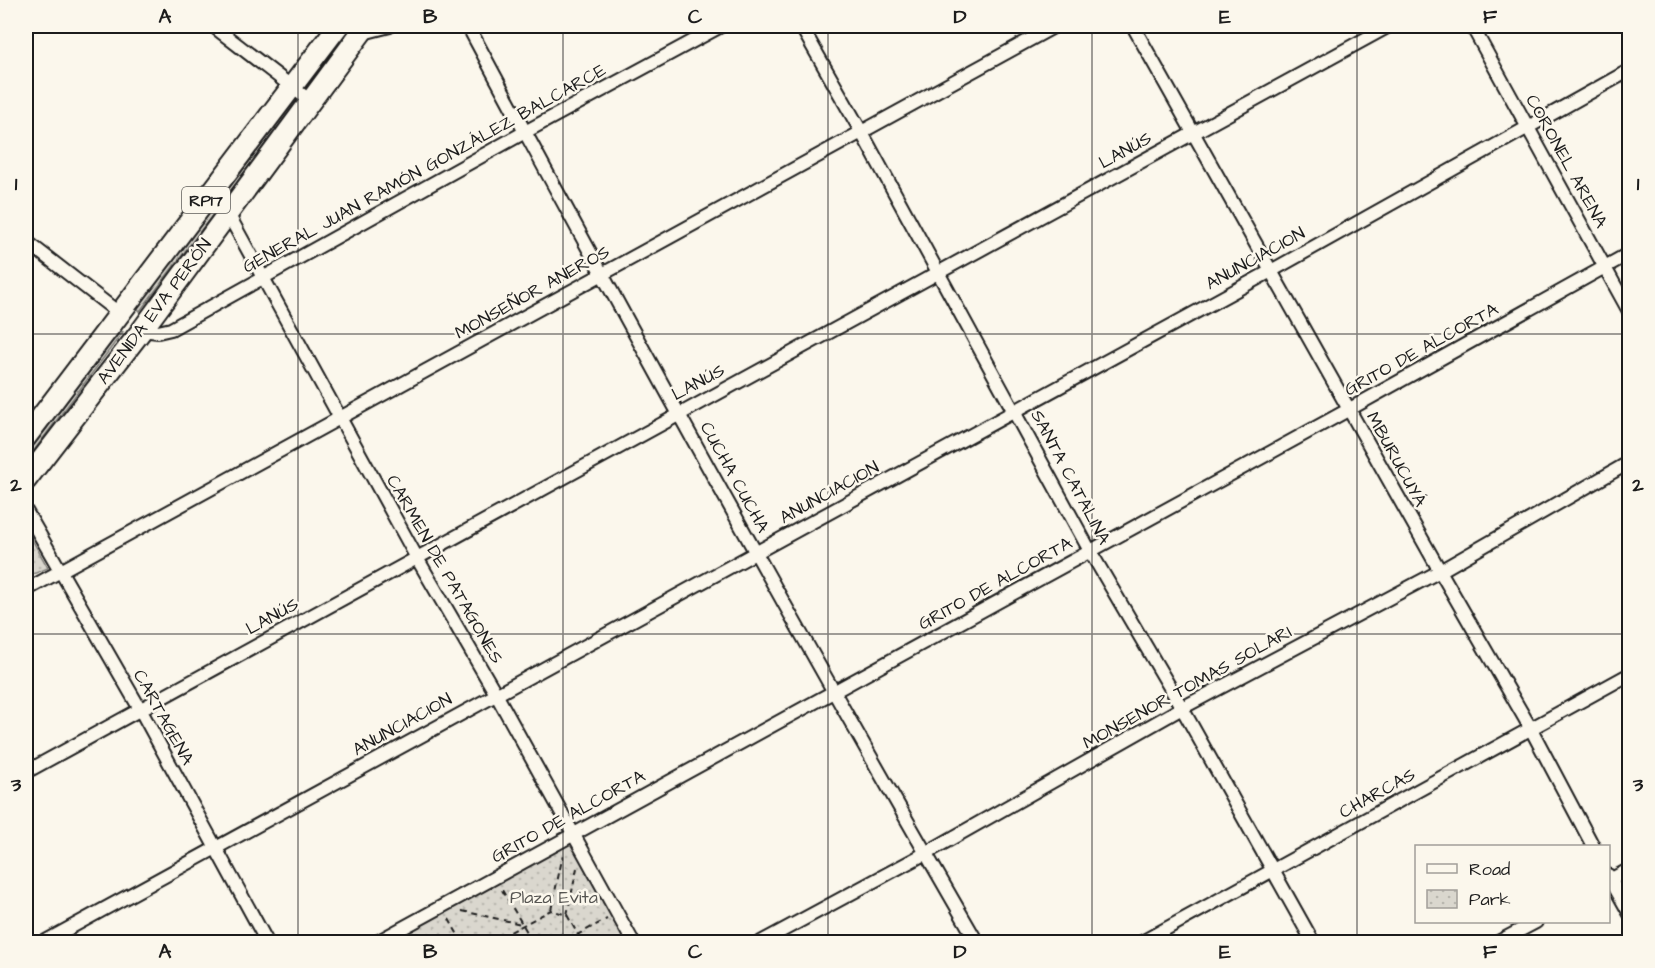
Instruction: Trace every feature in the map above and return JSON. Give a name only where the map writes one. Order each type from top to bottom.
[{"type":"main road","name":"AVENIDA EVA PERÓN","points":[[26,437],[338,26]]},
{"type":"main road","name":"AVENIDA EVA PERÓN","points":[[26,480],[142,330],[309,100],[363,30]]},
{"type":"street","points":[[213,26],[309,100]]},
{"type":"street","points":[[363,30],[390,26]]},
{"type":"street","name":"CUCHA CUCHA","points":[[468,26],[602,275],[832,692],[977,942]]},
{"type":"street","name":"GENERAL JUAN RAMÓN GONZÁLEZ BALCARCE","points":[[142,330],[158,332],[171,329],[721,26]]},
{"type":"street","name":"SANTA CATALINA","points":[[801,26],[862,133],[1090,551],[1182,708],[1313,942]]},
{"type":"street","name":"MONSEÑOR ANEROS","points":[[26,590],[1055,26]]},
{"type":"street","name":"MBURUCUYÁ","points":[[1133,26],[1348,410],[1531,729],[1592,845]]},
{"type":"street","name":"LANÚS","points":[[26,772],[1389,26]]},
{"type":"street","name":"CORONEL ARENA","points":[[1472,26],[1629,313]]},
{"type":"street","name":"ANUNCIACION","points":[[44,942],[1271,271],[1629,70]]},
{"type":"street","name":"CARMEN DE PATAGONES","points":[[227,212],[417,558],[496,693],[569,835],[581,850],[633,942]]},
{"type":"street","points":[[26,241],[120,314]]},
{"type":"street","name":"GRITO DE ALCORTA","points":[[377,942],[1348,410],[1629,253]]},
{"type":"street","name":"MONSENOR TOMAS SOLARI","points":[[762,942],[926,854],[1182,708],[1440,571],[1629,462]]},
{"type":"street","name":"CARTAGENA","points":[[26,511],[140,709],[267,942]]},
{"type":"street","name":"CHARCAS","points":[[1142,942],[1629,674]]},
{"type":"street","points":[[1610,878],[1629,869]]},
{"type":"street","points":[[1610,881],[1629,914]]},
{"type":"street","points":[[1498,942],[1532,923]]},
{"type":"path","points":[[551,910],[569,835]]},
{"type":"path","points":[[581,850],[567,915],[582,942]]},
{"type":"path","points":[[495,877],[533,942]]},
{"type":"path","points":[[442,906],[523,925]]},
{"type":"path","points":[[442,906],[462,942]]},
{"type":"path","points":[[492,942],[551,910],[567,915]]},
{"type":"path","points":[[577,935],[617,914]]},
{"type":"green space","points":[[349,26],[354,26],[306,89],[303,87]]},
{"type":"green space","points":[[296,97],[299,100],[140,311],[137,308]]},
{"type":"green space","points":[[120,331],[123,332],[26,461],[26,456]]},
{"type":"green space","points":[[26,529],[48,568],[26,577]]},
{"type":"green space","name":"Plaza Evita","points":[[572,834],[633,942],[400,942],[395,933]]}]
